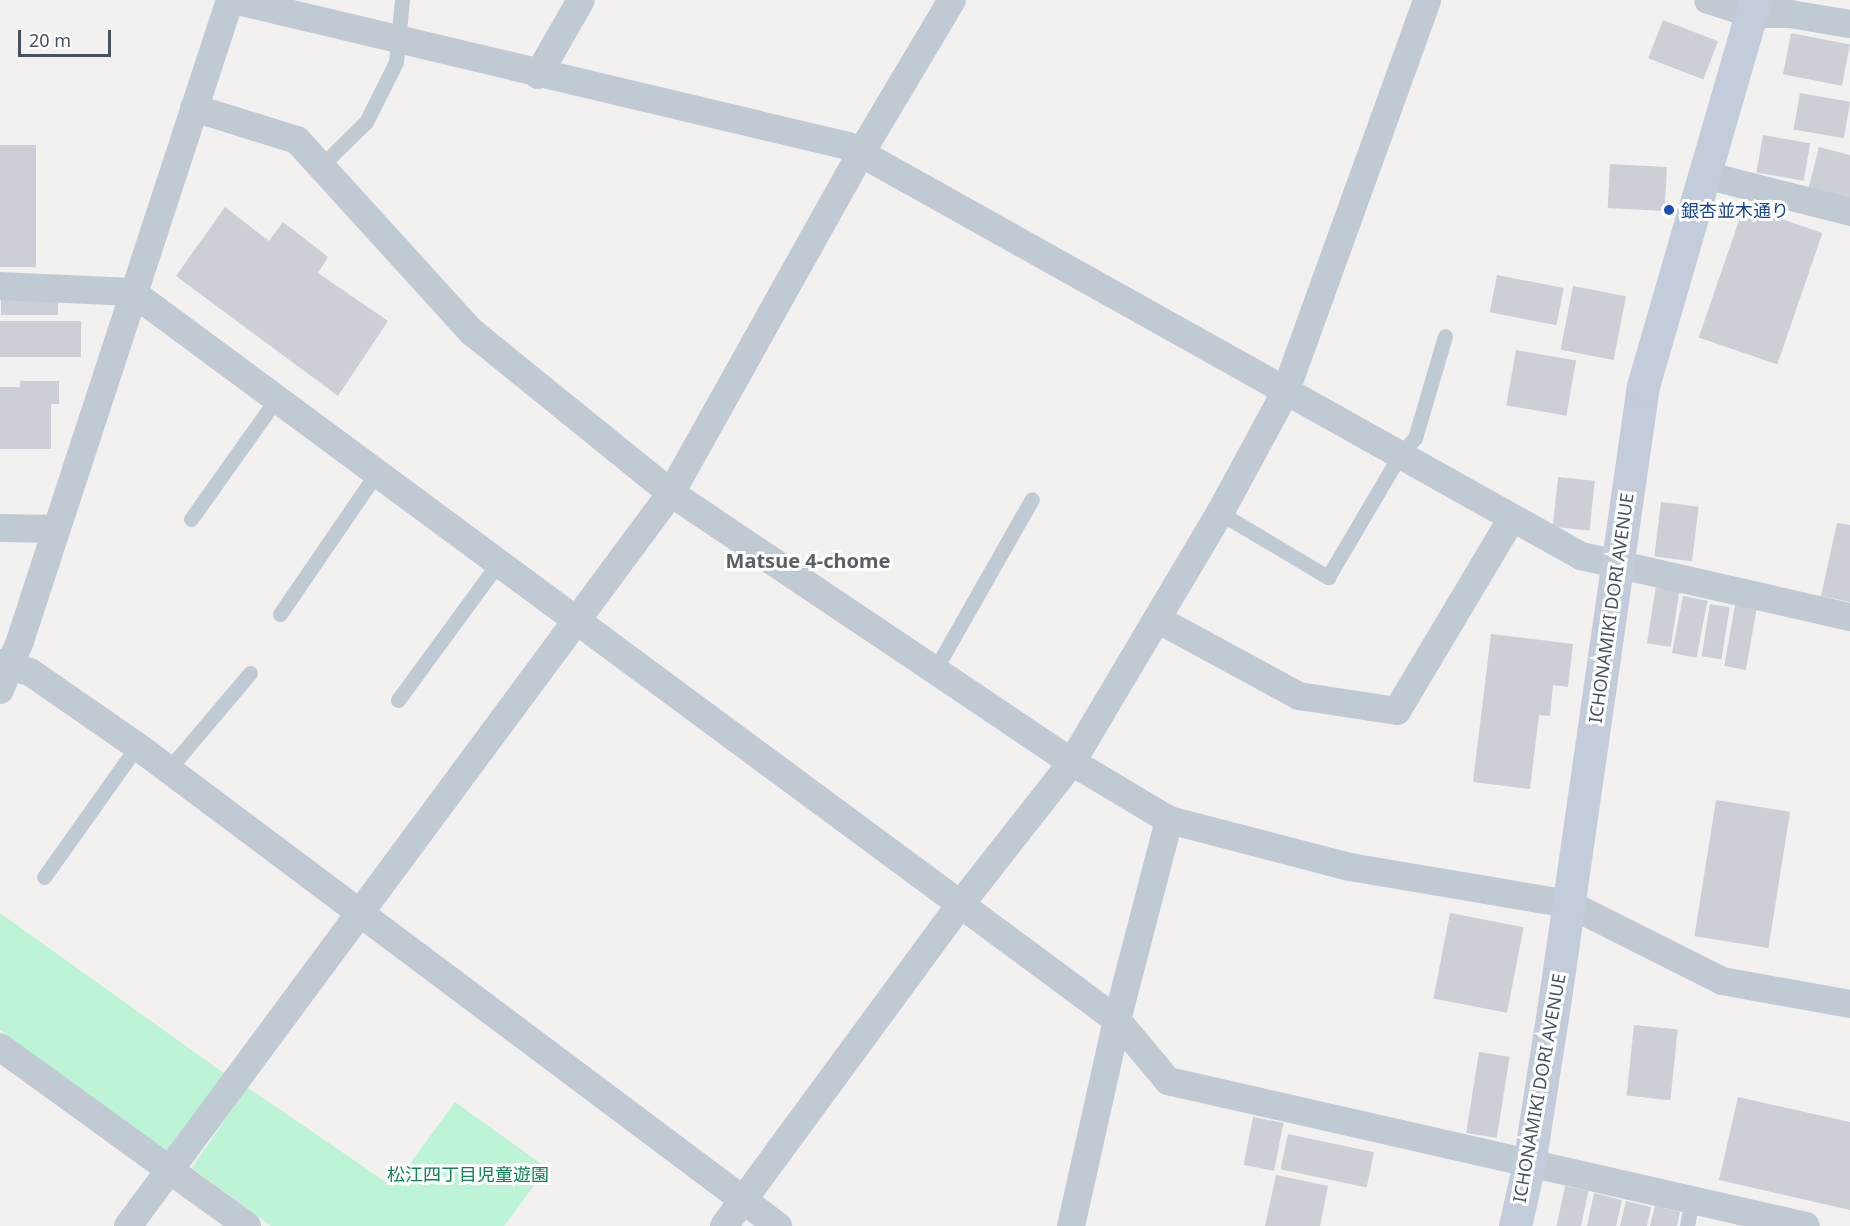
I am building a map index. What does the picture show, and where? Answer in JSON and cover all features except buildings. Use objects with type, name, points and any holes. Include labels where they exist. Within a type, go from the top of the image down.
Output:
[{"type":"street","points":[[0,690],[6,664],[56,529],[132,292],[231,0],[862,152],[1285,393],[1581,556],[1850,617]]},
{"type":"street","points":[[538,75],[581,0]]},
{"type":"street","points":[[128,1226],[671,493],[862,152],[952,0]]},
{"type":"street","points":[[724,1226],[960,905],[1072,762],[1220,513],[1285,393],[1427,0]]},
{"type":"street","points":[[1708,0],[1754,7],[1796,7],[1850,24]]},
{"type":"street","name":"ICHONAMIKI DORI AVENUE","points":[[1515,1226],[1529,1164],[1569,904],[1645,375],[1754,7]]},
{"type":"street","points":[[194,108],[297,140],[472,332],[671,493],[936,668],[1072,762],[1169,820],[1350,867],[1569,904],[1722,981],[1850,1004]]},
{"type":"street","points":[[1705,175],[1850,212]]},
{"type":"street","points":[[0,286],[132,292],[378,471],[1117,1020],[1168,1081],[1529,1164],[1689,1213],[1806,1226]]},
{"type":"street","points":[[1157,619],[1299,696],[1397,711],[1512,518]]},
{"type":"street","points":[[0,528],[56,529]]},
{"type":"street","points":[[6,664],[30,672],[137,747],[778,1226]]},
{"type":"street","points":[[1071,1226],[1117,1020],[1169,820]]},
{"type":"street","points":[[0,1047],[247,1226]]},
{"type":"lane","points":[[321,166],[366,122],[396,62],[402,0]]},
{"type":"lane","points":[[1220,513],[1328,577],[1400,455],[1415,438],[1445,336]]},
{"type":"lane","points":[[191,519],[277,398]]},
{"type":"lane","points":[[280,614],[378,471]]},
{"type":"lane","points":[[936,668],[1032,499]]},
{"type":"lane","points":[[398,700],[499,562]]},
{"type":"lane","points":[[168,770],[250,673]]},
{"type":"lane","points":[[44,877],[137,747]]},
{"type":"green space","points":[[0,913],[225,1074],[169,1154],[0,1030]]},
{"type":"green space","name":"松江四丁目児童遊園","points":[[247,1087],[393,1187],[455,1102],[547,1168],[504,1226],[271,1226],[192,1168]]},
{"type":"place","name":"銀杏並木通り","points":[[1669,210]]},
{"type":"district","name":"Matsue 4-chome","points":[[808,560]]}]
